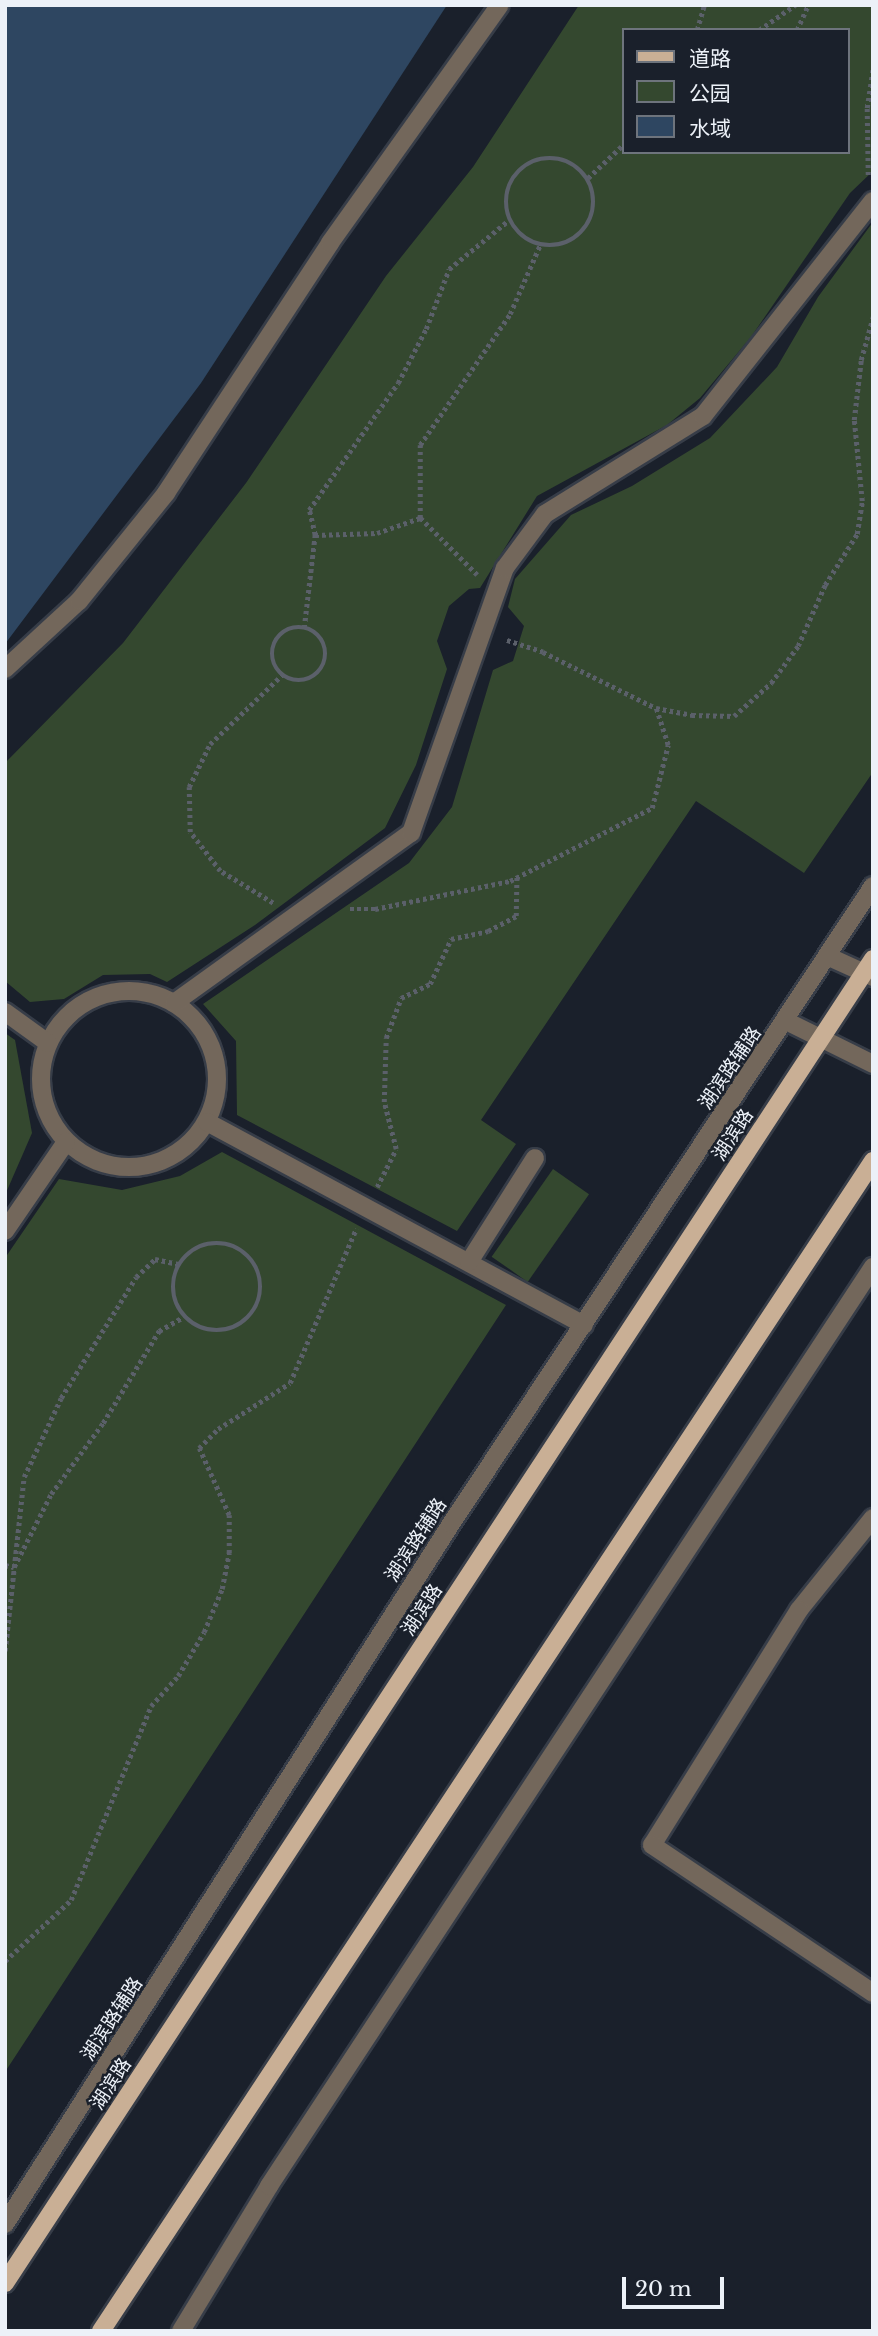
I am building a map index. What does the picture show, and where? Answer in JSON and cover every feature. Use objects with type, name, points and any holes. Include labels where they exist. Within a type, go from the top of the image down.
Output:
[{"type":"main road","name":"湖滨路","points":[[5,2283],[822,1037],[870,969]]},
{"type":"main road","points":[[101,2331],[873,1161]]},
{"type":"street","points":[[5,669],[79,601],[166,493],[330,243],[500,5]]},
{"type":"street","points":[[174,1003],[411,833],[505,568],[545,514],[703,416],[873,201]]},
{"type":"street","name":"湖滨路辅路","points":[[5,2224],[451,1524],[873,886]]},
{"type":"street","points":[[827,956],[870,969]]},
{"type":"street","points":[[134,991],[174,1003],[197,1024],[213,1052],[215,1095],[207,1122],[183,1148],[145,1166],[102,1163],[66,1142],[44,1106],[41,1063],[48,1043],[74,1009],[103,995],[134,991]]},
{"type":"street","points":[[5,1012],[48,1043]]},
{"type":"street","points":[[786,1021],[873,1064]]},
{"type":"street","points":[[207,1122],[584,1325]]},
{"type":"street","points":[[5,1231],[66,1142]]},
{"type":"street","points":[[469,1262],[535,1158]]},
{"type":"street","points":[[181,2331],[269,2186],[873,1267]]},
{"type":"street","points":[[873,1518],[799,1610],[652,1845],[873,1993]]},
{"type":"path","points":[[698,28],[704,5]]},
{"type":"path","points":[[762,28],[795,5]]},
{"type":"path","points":[[798,28],[808,5]]},
{"type":"path","points":[[873,68],[867,108],[867,173],[873,186]]},
{"type":"path","points":[[588,178],[622,146]]},
{"type":"path","points":[[564,160],[588,178],[594,200],[590,223],[567,243],[540,245],[527,240],[509,220],[506,206],[512,179],[534,161],[564,160]]},
{"type":"path","points":[[304,628],[315,535],[309,510],[398,383],[426,329],[450,269],[509,220]]},
{"type":"path","points":[[497,590],[467,568],[420,518],[420,444],[510,314],[540,245]]},
{"type":"path","points":[[484,629],[543,652],[656,708],[692,715],[734,716],[771,682],[797,646],[825,585],[857,534],[862,501],[853,420],[861,360],[873,317]]},
{"type":"path","points":[[315,535],[377,533],[420,518]]},
{"type":"path","points":[[304,628],[319,636],[325,660],[308,679],[282,675],[273,660],[275,642],[287,630],[304,628]]},
{"type":"path","points":[[282,675],[210,744],[189,788],[190,832],[220,871],[304,912],[375,909],[517,877],[652,808],[667,745],[656,708]]},
{"type":"path","points":[[5,1961],[71,1900],[151,1706],[178,1676],[204,1632],[222,1589],[229,1553],[229,1515],[199,1447],[218,1429],[290,1383],[340,1259],[396,1149],[384,1102],[386,1038],[401,998],[430,984],[451,939],[488,931],[516,916],[517,877]]},
{"type":"path","points":[[231,1245],[254,1263],[260,1278],[256,1307],[234,1328],[207,1331],[183,1317],[173,1292],[178,1264],[201,1246],[231,1245]]},
{"type":"path","points":[[5,1651],[24,1478],[61,1398],[136,1277],[155,1259],[178,1264]]},
{"type":"path","points":[[14,1567],[51,1494],[103,1423],[159,1331],[183,1317]]},
{"type":"path","points":[[5,1566],[14,1567]]},
{"type":"green space","points":[[579,5],[873,5],[873,171],[850,193],[751,337],[700,398],[667,425],[537,496],[480,588],[469,589],[449,606],[437,641],[447,669],[416,765],[385,828],[255,925],[167,982],[150,974],[103,975],[64,999],[30,1002],[5,981],[5,763],[123,643],[246,483],[386,276],[473,167]]},
{"type":"green space","points":[[873,222],[873,772],[804,873],[696,801],[481,1120],[516,1144],[457,1231],[237,1115],[236,1041],[203,1004],[409,863],[452,807],[493,670],[513,661],[524,626],[508,607],[515,579],[571,515],[632,486],[710,438],[777,367],[818,297]]},
{"type":"green space","points":[[5,1033],[15,1040],[32,1133],[5,1195]]},
{"type":"green space","points":[[222,1152],[506,1305],[5,2072],[5,1258],[59,1179],[122,1190],[180,1176]]},
{"type":"green space","points":[[553,1169],[589,1194],[528,1282],[492,1257]]},
{"type":"water","points":[[5,5],[447,5],[201,383],[5,644]]}]
